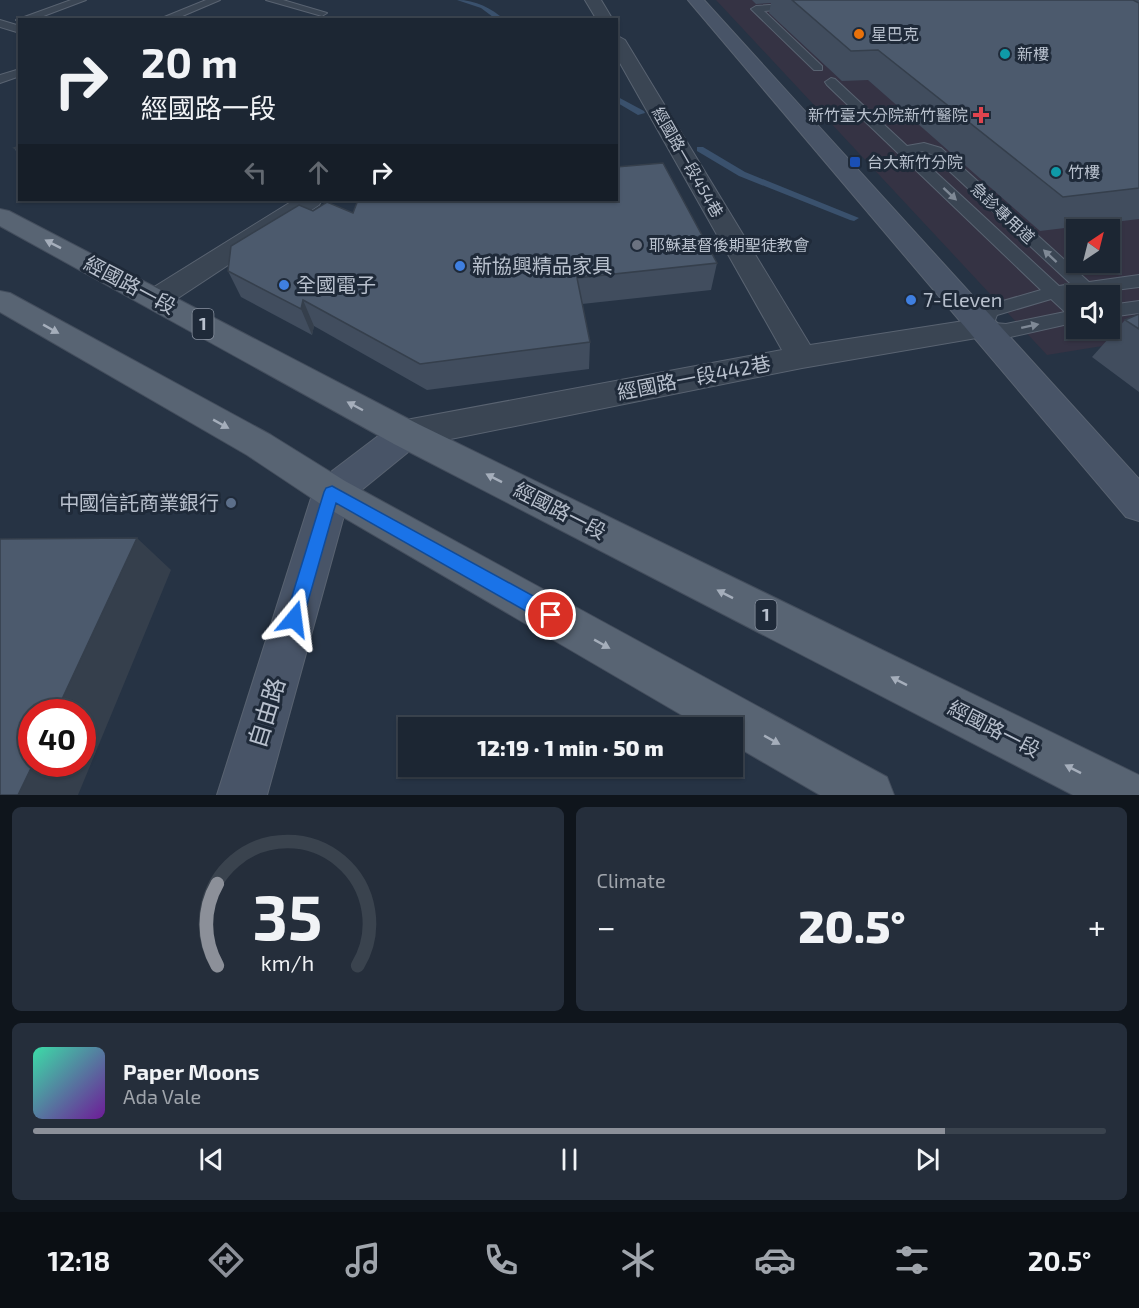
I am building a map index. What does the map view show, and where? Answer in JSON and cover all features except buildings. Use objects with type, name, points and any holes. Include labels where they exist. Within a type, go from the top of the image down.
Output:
[{"type":"main road","name":"經國路一段","points":[[0,216],[406,434],[1126,795]]},
{"type":"main road","points":[[0,300],[259,445],[332,492],[869,795]]},
{"type":"street","points":[[593,0],[603,18]]},
{"type":"street","points":[[696,0],[1139,505]]},
{"type":"street","name":"經國路一段454巷","points":[[618,46],[623,61],[802,357]]},
{"type":"street","points":[[156,299],[308,201]]},
{"type":"street","name":"經國路一段442巷","points":[[406,434],[802,357],[983,328]]},
{"type":"street","points":[[332,492],[406,434]]},
{"type":"street","name":"自由路","points":[[242,795],[332,492]]},
{"type":"lane","points":[[26,18],[81,0]]},
{"type":"lane","points":[[167,18],[215,0]]},
{"type":"lane","points":[[271,0],[322,13],[310,18]]},
{"type":"lane","points":[[808,5],[756,9],[818,68]]},
{"type":"lane","points":[[3,24],[18,20]]},
{"type":"lane","points":[[3,24],[18,29]]},
{"type":"lane","points":[[794,46],[799,69]]},
{"type":"lane","points":[[0,79],[18,73]]},
{"type":"lane","points":[[827,85],[857,106],[1066,303]]},
{"type":"lane","name":"急診專用道","points":[[908,154],[911,149],[924,147],[936,151],[1081,285]]},
{"type":"lane","points":[[1120,285],[1139,281]]},
{"type":"lane","points":[[983,328],[989,311],[1054,292],[1066,292]]},
{"type":"lane","points":[[1120,309],[1139,307]]},
{"type":"lane","name":"經國路一段442巷","points":[[983,328],[1006,331],[1066,317]]},
{"type":"shaded area","name":"新竹臺大分院新竹醫院","points":[[716,0],[1139,0],[1139,340],[1047,355]]},
{"type":"waterway","points":[[460,0],[483,7],[499,18]]},
{"type":"waterway","points":[[618,99],[641,113]]},
{"type":"waterway","points":[[700,149],[742,174],[854,218]]},
{"type":"place","name":"星巴克","points":[[859,34]]},
{"type":"place","name":"新樓","points":[[1005,54]]},
{"type":"place","name":"新竹臺大分院新竹醫院","points":[[981,115]]},
{"type":"place","name":"台大新竹分院","points":[[855,162]]},
{"type":"place","name":"竹樓","points":[[1056,172]]},
{"type":"place","name":"耶穌基督後期聖徒教會","points":[[637,245]]},
{"type":"place","name":"新協興精品家具","points":[[460,266]]},
{"type":"place","name":"全國電子","points":[[284,285]]},
{"type":"place","name":"7-Eleven","points":[[911,300]]},
{"type":"place","name":"中國信託商業銀行","points":[[231,503]]},
{"type":"route","points":[[294,619],[332,492],[551,615]]}]
